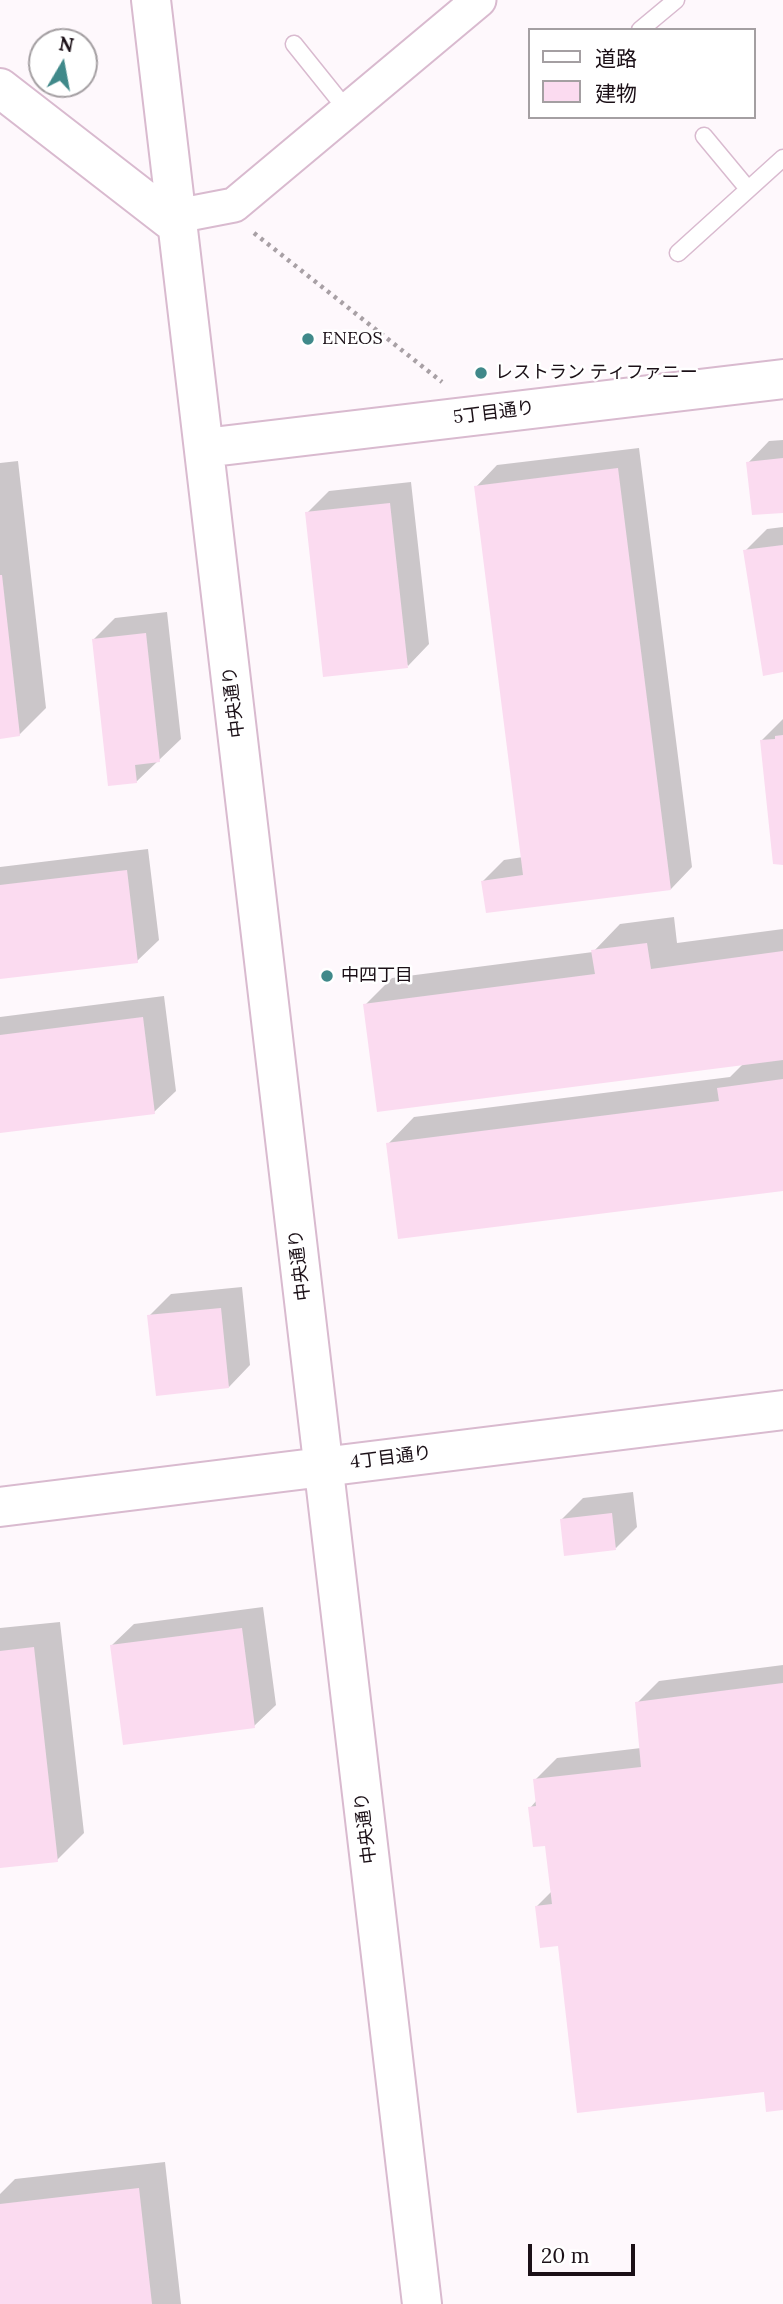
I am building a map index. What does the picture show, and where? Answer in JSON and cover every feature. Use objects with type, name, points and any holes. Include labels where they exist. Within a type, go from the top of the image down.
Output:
[{"type":"street","name":"中央通り","points":[[151,0],[422,2304]]},
{"type":"street","points":[[0,88],[177,221],[234,205],[347,110],[464,5]]},
{"type":"street","name":"5丁目通り","points":[[204,448],[783,379]]},
{"type":"street","name":"4丁目通り","points":[[0,1507],[783,1410]]},
{"type":"lane","points":[[642,28],[676,0]]},
{"type":"lane","points":[[294,44],[347,110]]},
{"type":"lane","points":[[704,136],[748,189]]},
{"type":"lane","points":[[677,253],[783,158]]},
{"type":"path","points":[[220,207],[456,393],[461,417]]},
{"type":"building","points":[[783,458],[783,513],[752,515],[746,462]]},
{"type":"building","points":[[618,468],[671,890],[486,913],[481,881],[523,875],[474,486]]},
{"type":"building","points":[[390,503],[408,668],[323,677],[305,512]]},
{"type":"building","points":[[783,545],[783,672],[763,676],[743,550]]},
{"type":"building","points":[[0,575],[20,736],[0,739]]},
{"type":"building","points":[[146,633],[160,762],[135,765],[137,783],[108,786],[92,639]]},
{"type":"building","points":[[783,735],[783,865],[773,864],[760,740],[775,739],[775,736]]},
{"type":"building","points":[[127,870],[138,963],[0,979],[0,885]]},
{"type":"building","points":[[647,943],[651,969],[783,951],[783,1060],[377,1112],[363,1004],[595,974],[591,950]]},
{"type":"building","points":[[143,1017],[155,1114],[0,1133],[0,1035]]},
{"type":"building","points":[[783,1079],[783,1191],[398,1239],[386,1143],[719,1101],[717,1088]]},
{"type":"building","points":[[221,1308],[229,1388],[156,1396],[147,1315]]},
{"type":"building","points":[[612,1513],[616,1550],[564,1556],[560,1519]]},
{"type":"building","points":[[242,1628],[255,1728],[123,1745],[110,1645]]},
{"type":"building","points":[[34,1647],[58,1862],[0,1868],[0,1651]]},
{"type":"building","points":[[783,1683],[783,2110],[766,2112],[764,2092],[577,2113],[558,1946],[540,1948],[535,1906],[552,1904],[545,1846],[533,1847],[528,1807],[536,1806],[533,1779],[641,1767],[635,1702]]},
{"type":"building","points":[[139,2188],[152,2304],[0,2304],[0,2204]]},
{"type":"place","name":"ENEOS","points":[[308,339]]},
{"type":"place","name":"レストラン ティファニー","points":[[481,373]]},
{"type":"place","name":"中四丁目","points":[[327,976]]}]
